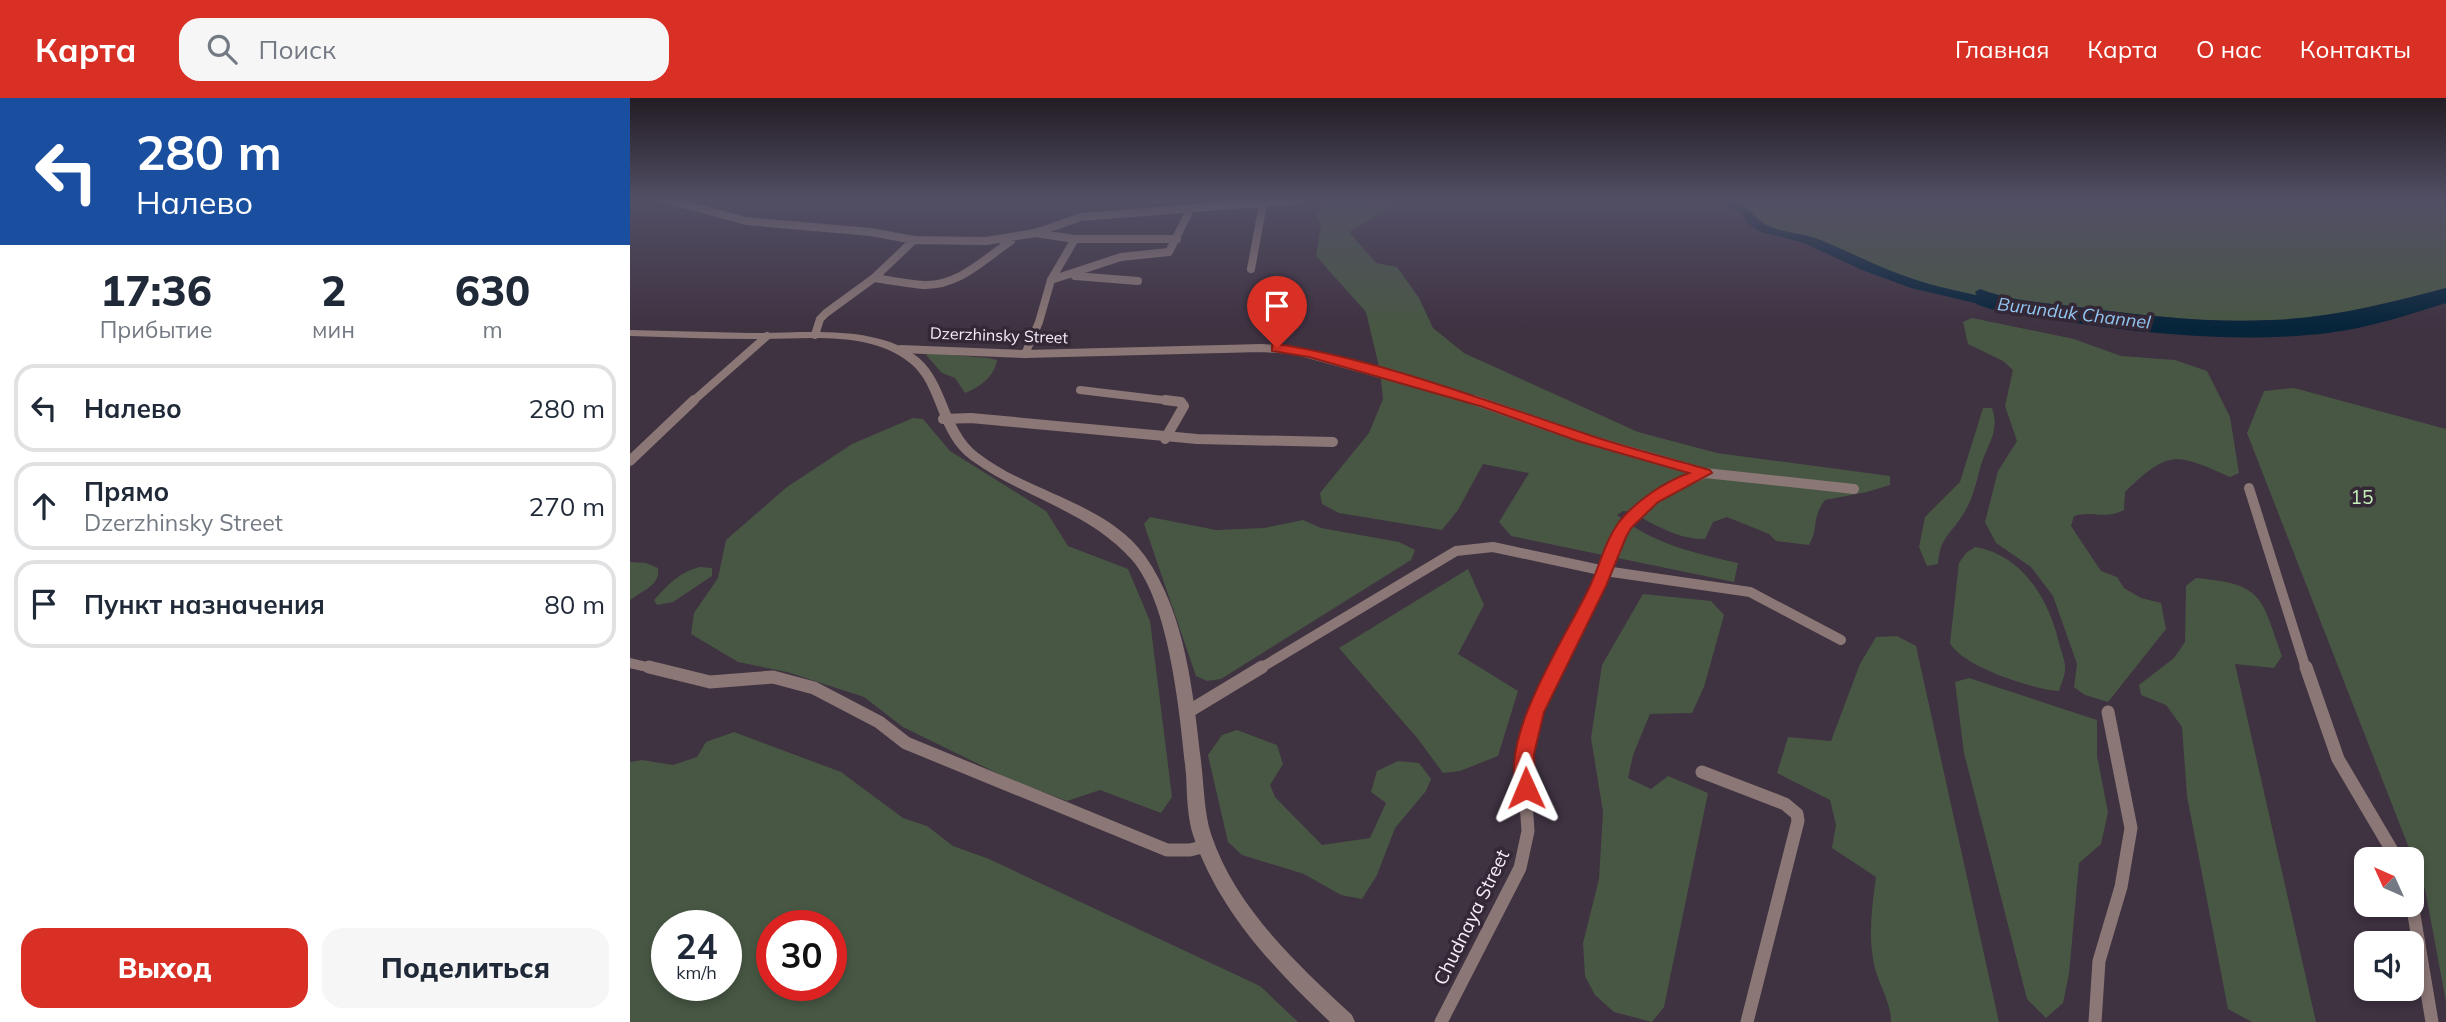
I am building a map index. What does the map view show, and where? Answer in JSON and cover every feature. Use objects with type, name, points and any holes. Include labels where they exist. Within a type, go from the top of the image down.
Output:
[{"type":"street","points":[[815,335],[820,319],[826,313],[874,278],[912,242]]},
{"type":"street","points":[[874,278],[931,285],[945,283],[1009,242]]},
{"type":"street","points":[[1026,354],[1051,280],[1073,242]]},
{"type":"street","points":[[1121,257],[1130,242]]},
{"type":"street","points":[[1051,280],[1121,257],[1169,252],[1175,242]]},
{"type":"street","points":[[1251,269],[1256,242]]},
{"type":"street","points":[[1069,275],[1138,281]]},
{"type":"street","name":"Dzerzhinsky Street","points":[[630,333],[815,335],[876,342],[901,349],[1026,354],[1277,348],[1310,353],[1485,403],[1583,438],[1705,473],[1854,489]]},
{"type":"street","points":[[630,461],[731,365],[767,336]]},
{"type":"street","points":[[901,349],[919,364],[930,381],[943,419],[971,454],[1098,523],[1135,551],[1163,604],[1174,646],[1186,713],[1195,796],[1206,846],[1223,881],[1264,940],[1284,963],[1346,1022]]},
{"type":"street","points":[[1080,390],[1181,402],[1184,406],[1165,439]]},
{"type":"street","points":[[943,419],[971,418],[1165,439],[1268,444],[1333,442]]},
{"type":"street","name":"Chudnaya Street","points":[[1441,1022],[1520,868],[1528,831],[1524,774],[1528,735],[1535,712],[1605,571],[1618,537],[1637,513],[1668,488],[1705,473]]},
{"type":"street","points":[[2249,488],[2316,700],[2338,760],[2390,847]]},
{"type":"street","points":[[1186,713],[1457,551],[1493,547],[1605,571],[1750,592],[1841,640]]},
{"type":"street","points":[[630,663],[710,682],[773,677],[814,688],[879,722],[906,743],[1167,850],[1190,850],[1206,846]]},
{"type":"street","points":[[2095,1022],[2095,982],[2099,961],[2121,887],[2132,828],[2108,712]]},
{"type":"street","points":[[1702,772],[1785,804],[1797,814],[1798,821],[1747,1022]]},
{"type":"street","points":[[2414,917],[2432,1022]]},
{"type":"green space","points":[[1318,242],[1358,242],[1376,263],[1397,267],[1419,298],[1433,328],[1464,353],[1638,432],[1717,453],[1890,476],[1890,485],[1825,500],[1818,513],[1809,545],[1776,541],[1769,534],[1727,517],[1713,522],[1705,539],[1698,539],[1670,532],[1630,512],[1623,511],[1617,515],[1660,540],[1738,563],[1734,582],[1511,536],[1499,522],[1529,473],[1483,464],[1458,510],[1442,530],[1339,513],[1322,504],[1320,493],[1369,433],[1383,399],[1380,371],[1366,312],[1316,256]]},
{"type":"green space","points":[[1813,242],[2446,242],[2446,288],[2338,313],[2294,319],[2225,321],[2178,318],[2018,299],[1980,289],[1975,300],[1896,277]]},
{"type":"green space","points":[[1972,318],[2074,339],[2121,356],[2175,360],[2207,371],[2230,417],[2239,473],[2230,477],[2197,463],[2174,459],[2152,468],[2125,492],[2124,510],[2111,514],[2074,516],[2071,526],[2101,571],[2117,577],[2124,588],[2141,598],[2161,603],[2166,629],[2108,702],[2085,695],[2074,687],[2077,664],[2053,596],[2031,567],[1996,543],[1985,522],[1998,471],[2017,441],[2005,406],[2013,370],[2003,361],[1968,344],[1963,322]]},
{"type":"green space","points":[[929,353],[997,360],[986,381],[965,393],[955,378],[942,373],[926,355]]},
{"type":"green space","name":"15","points":[[2294,388],[2446,429],[2446,1002],[2424,886],[2424,847],[2409,847],[2247,433],[2264,391]]},
{"type":"green space","points":[[1983,408],[1992,408],[1995,424],[1972,498],[1943,543],[1938,564],[1927,566],[1919,547],[1925,517],[1960,482]]},
{"type":"green space","points":[[913,418],[923,419],[950,451],[1046,511],[1068,546],[1128,569],[1150,621],[1172,797],[1161,813],[1100,790],[1067,801],[1011,780],[903,727],[864,697],[787,672],[738,662],[691,634],[694,613],[718,578],[726,540],[787,487],[852,444]]},
{"type":"green space","points":[[1150,517],[1216,530],[1264,528],[1303,520],[1321,528],[1399,542],[1415,550],[1411,560],[1221,679],[1207,681],[1196,676],[1144,524]]},
{"type":"green space","points":[[1975,547],[2007,559],[2020,570],[2041,596],[2065,664],[2059,691],[2032,686],[1983,668],[1957,652],[1950,643],[1959,563],[1966,553]]},
{"type":"green space","points":[[630,562],[646,563],[658,568],[658,574],[650,587],[630,600]]},
{"type":"green space","points":[[700,567],[712,568],[712,576],[673,602],[657,605],[654,600],[669,584],[686,572]]},
{"type":"green space","points":[[1468,569],[1484,605],[1458,654],[1518,691],[1498,756],[1460,771],[1443,773],[1418,739],[1339,648]]},
{"type":"green space","points":[[2196,578],[2235,584],[2257,597],[2282,656],[2274,668],[2235,664],[2316,1022],[2252,1022],[2228,1009],[2187,796],[2182,727],[2166,705],[2141,695],[2139,685],[2174,658],[2185,642],[2186,586]]},
{"type":"green space","points":[[1643,594],[1711,601],[1724,615],[1704,687],[1692,713],[1650,714],[1633,755],[1628,778],[1651,789],[1668,776],[1708,793],[1664,1007],[1652,1022],[1614,1012],[1595,995],[1585,976],[1583,943],[1599,879],[1603,812],[1591,738],[1602,665]]},
{"type":"green space","points":[[1897,636],[1916,646],[1999,1022],[1891,1022],[1872,953],[1871,921],[1876,877],[1832,848],[1836,825],[1830,800],[1777,773],[1788,737],[1831,741],[1860,664],[1876,637]]},
{"type":"green space","points":[[1969,678],[2097,720],[2097,756],[2108,812],[2101,844],[2079,863],[2069,974],[2063,1003],[2046,1018],[2027,999],[1964,753],[1955,682]]},
{"type":"green space","points":[[1237,730],[1277,745],[1283,764],[1270,785],[1275,797],[1322,845],[1370,838],[1386,803],[1371,792],[1377,771],[1398,761],[1419,763],[1431,779],[1426,791],[1395,828],[1377,875],[1362,899],[1341,895],[1304,874],[1242,855],[1228,842],[1208,755],[1222,735]]},
{"type":"green space","points":[[734,732],[841,772],[903,818],[927,826],[953,846],[989,859],[1260,986],[1298,1022],[630,1022],[630,762],[642,760],[673,765],[697,757],[706,742]]},
{"type":"water","points":[[2446,288],[2446,303],[2417,312],[2343,331],[2286,336],[2158,333],[2073,323],[1990,309],[1976,304],[1975,300],[1975,292],[1980,289],[2018,299],[2108,311],[2248,321],[2338,313]]},
{"type":"waterway","name":"Burunduk Channel","points":[[1814,242],[1867,267],[1916,285],[2001,305]]},
{"type":"route","points":[[1277,348],[1310,353],[1396,380],[1485,403],[1583,438],[1705,473],[1668,488],[1653,499],[1625,525],[1618,537],[1598,586],[1535,712],[1525,754],[1526,788]]}]
